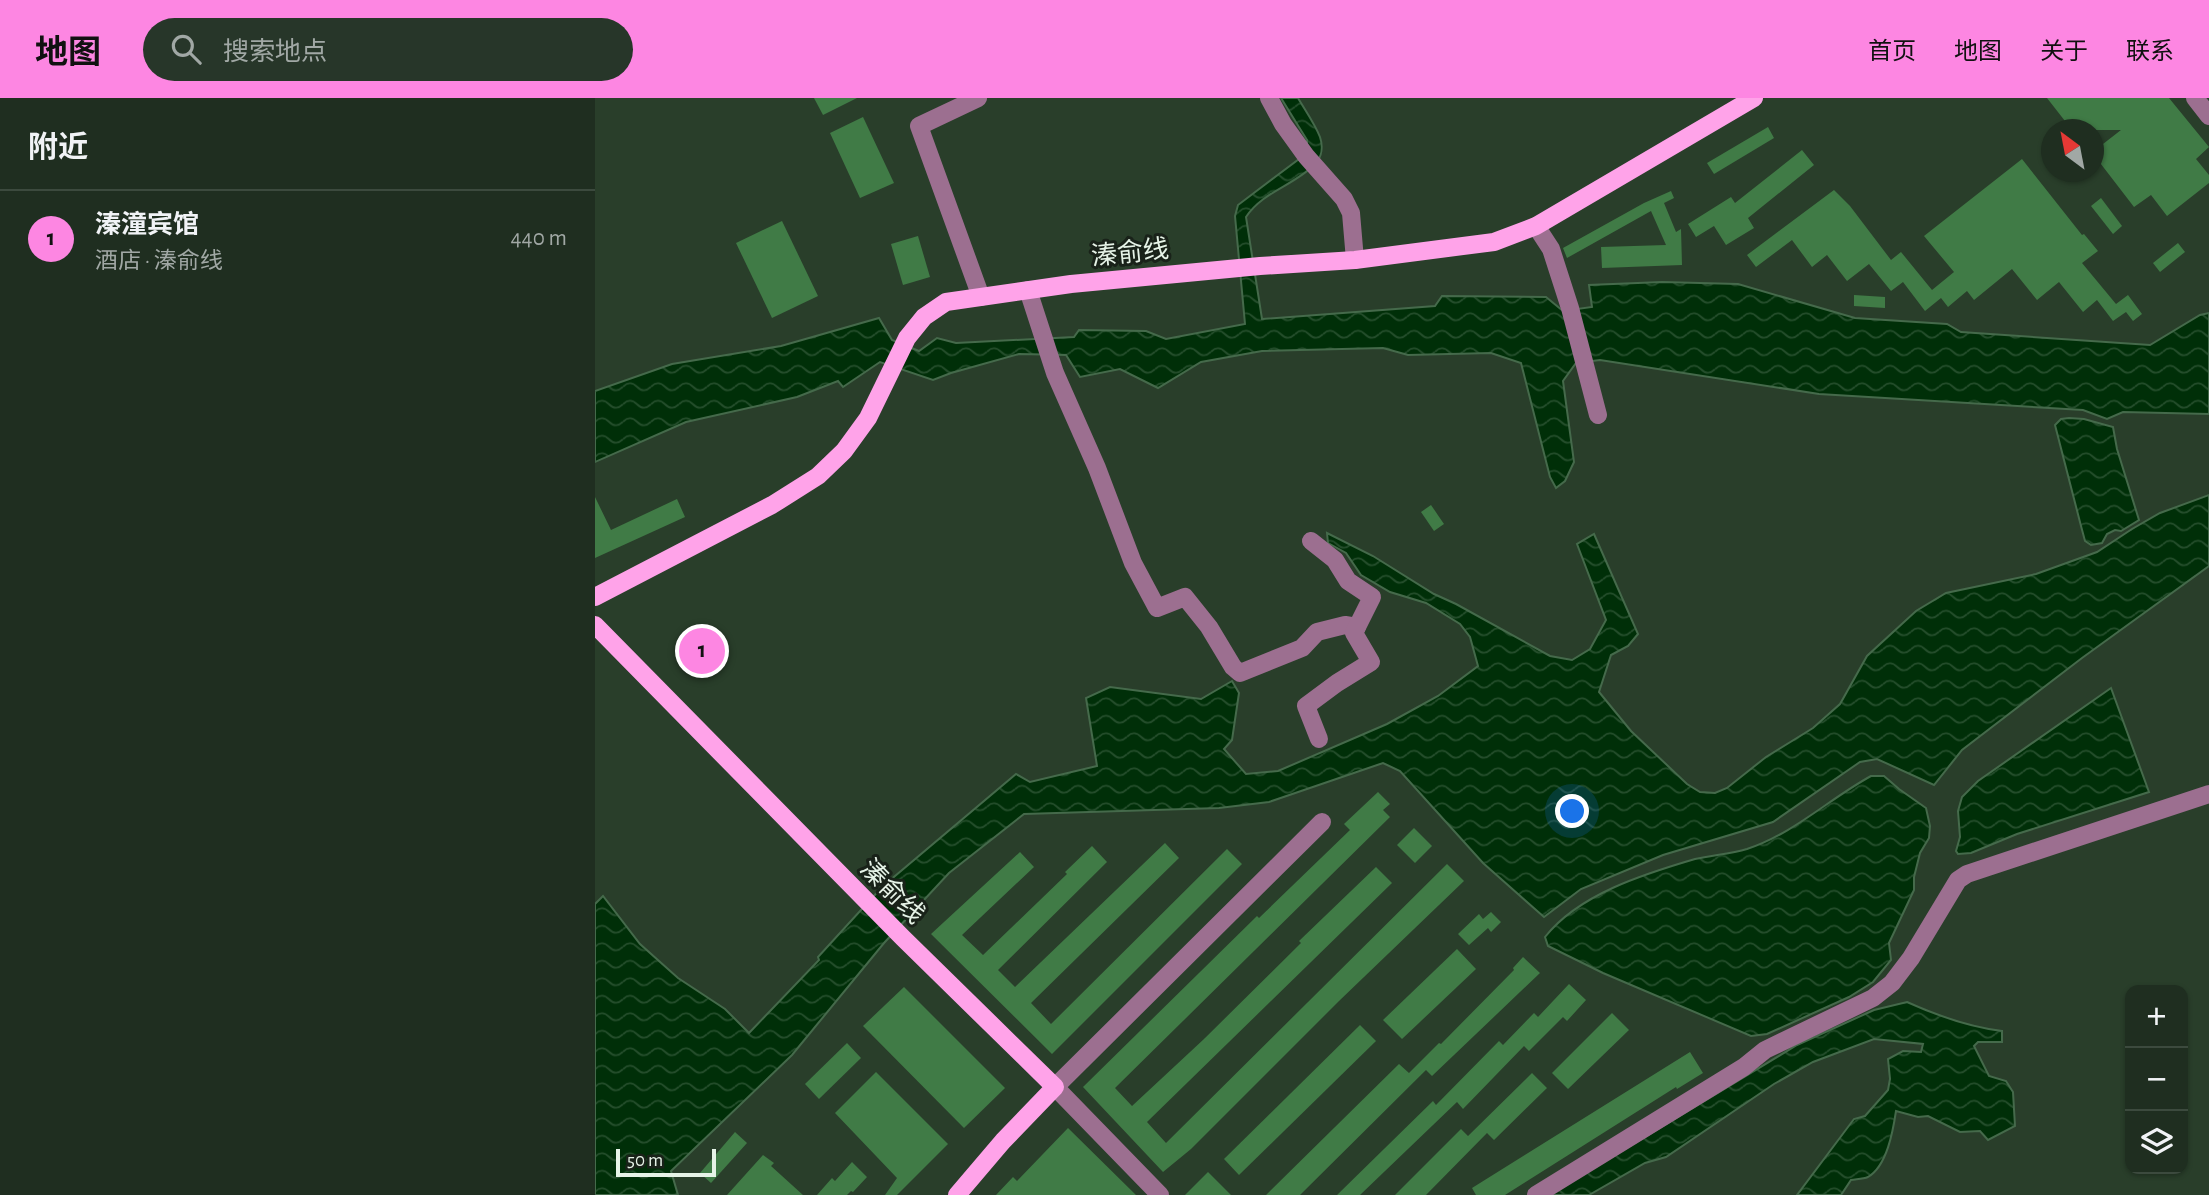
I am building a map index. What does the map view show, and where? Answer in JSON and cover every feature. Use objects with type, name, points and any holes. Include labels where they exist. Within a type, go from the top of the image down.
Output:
[{"type":"main road","name":"溱俞线","points":[[595,597],[772,505],[818,476],[844,451],[868,418],[907,338],[924,317],[946,302],[1028,290],[1227,269],[1355,260],[1494,242],[1537,226],[1754,98]]},
{"type":"main road","name":"溱俞线","points":[[595,625],[903,938],[1055,1087]]},
{"type":"main road","points":[[957,1195],[1003,1141],[1055,1087]]},
{"type":"street","points":[[978,98],[919,126],[981,297]]},
{"type":"street","points":[[1269,98],[1283,124],[1306,156],[1344,199],[1351,212],[1355,260]]},
{"type":"street","points":[[2195,98],[2209,116]]},
{"type":"street","points":[[1537,226],[1551,249],[1570,308],[1598,415]]},
{"type":"street","points":[[1028,290],[1055,373],[1097,468],[1133,563],[1157,608],[1185,597],[1209,627],[1233,667],[1240,673],[1302,648],[1317,632],[1345,625],[1357,627]]},
{"type":"street","points":[[1311,541],[1335,560],[1348,581],[1372,597],[1354,633],[1371,662],[1305,706],[1319,739]]},
{"type":"street","points":[[1536,1195],[1744,1067],[1765,1050],[1874,998],[1892,983],[1911,958],[1958,880],[1967,874],[2209,794]]},
{"type":"street","points":[[1160,1195],[1055,1087],[1322,822]]},
{"type":"water","points":[[1281,98],[1298,98],[1318,132],[1321,151],[1318,160],[1308,171],[1270,194],[1246,217],[1262,319],[1435,306],[1442,296],[1546,297],[1563,311],[1592,307],[1589,285],[1662,282],[1738,284],[1855,318],[1947,324],[1961,332],[2150,345],[2200,315],[2209,313],[2209,414],[2123,412],[2107,419],[2083,410],[1819,394],[1600,360],[1576,363],[1563,381],[1574,462],[1565,481],[1556,488],[1550,477],[1521,363],[1491,353],[1408,355],[1383,348],[1262,351],[1201,362],[1158,388],[1120,369],[1080,377],[1066,355],[1019,354],[933,380],[880,362],[843,387],[838,381],[797,397],[686,422],[595,462],[595,391],[672,364],[781,346],[879,318],[892,340],[919,351],[937,338],[956,343],[1074,337],[1079,330],[1146,331],[1166,339],[1245,324],[1235,216],[1238,205],[1299,159],[1307,149],[1307,140]]},
{"type":"water","points":[[2069,418],[2113,427],[2139,520],[2121,531],[2115,530],[2107,534],[2102,543],[2091,545],[2085,541],[2081,526],[2055,425],[2061,419]]},
{"type":"water","points":[[2209,495],[2209,566],[1962,750],[1934,785],[1877,759],[1860,762],[1773,822],[1663,855],[1581,889],[1544,917],[1483,863],[1400,771],[1383,763],[1269,802],[1219,808],[1024,814],[949,873],[884,943],[792,1055],[671,1171],[678,1195],[595,1195],[595,904],[603,896],[640,944],[678,978],[725,1009],[749,1033],[819,960],[818,957],[882,887],[1016,774],[1030,782],[1097,766],[1086,698],[1110,687],[1201,699],[1232,681],[1239,693],[1232,740],[1224,749],[1246,774],[1278,771],[1387,724],[1438,696],[1478,666],[1470,637],[1460,624],[1426,603],[1390,592],[1361,575],[1346,553],[1328,543],[1327,533],[1550,656],[1572,660],[1590,649],[1606,620],[1577,544],[1594,534],[1638,634],[1628,646],[1611,655],[1599,692],[1631,731],[1687,784],[1700,792],[1715,793],[1727,788],[1766,757],[1813,728],[1840,704],[1867,656],[1916,611],[1946,593],[2036,574],[2097,552],[2160,513]]},
{"type":"water","points":[[2111,688],[2149,792],[2017,834],[1971,853],[1958,854],[1958,811],[1962,797],[1978,781]]},
{"type":"water","points":[[1871,776],[1884,776],[1926,808],[1930,826],[1929,838],[1920,853],[1914,890],[1889,943],[1891,960],[1873,982],[1849,997],[1767,1034],[1751,1036],[1603,973],[1548,946],[1545,937],[1559,922],[1594,897],[1655,871],[1695,859],[1747,849],[1764,842]]},
{"type":"water","points":[[1907,1002],[1954,1020],[2002,1031],[2002,1042],[1978,1042],[1974,1046],[1989,1076],[2006,1081],[2013,1092],[2015,1126],[1988,1140],[1980,1131],[1960,1132],[1928,1116],[1918,1117],[1896,1111],[1888,1147],[1875,1172],[1868,1177],[1851,1180],[1841,1195],[1797,1195],[1854,1119],[1865,1116],[1888,1090],[1888,1059],[1903,1051],[1921,1052],[1923,1044],[1874,1039],[1813,1062],[1774,1084],[1666,1157],[1645,1163],[1589,1195],[1549,1195],[1797,1045],[1874,1010]]},
{"type":"building","points":[[814,98],[857,98],[823,115]]},
{"type":"building","points":[[2047,98],[2169,98],[2209,147],[2196,159],[2209,175],[2209,183],[2167,216],[2151,195],[2134,207],[2104,168],[2104,143],[2121,130],[2104,130],[2104,119],[2063,119]]},
{"type":"building","points":[[863,117],[894,183],[860,198],[830,133]]},
{"type":"building","points":[[1768,127],[1774,138],[1714,174],[1707,163]]},
{"type":"building","points":[[1802,150],[1814,165],[1748,218],[1754,228],[1726,245],[1714,226],[1696,237],[1688,224],[1731,197],[1735,203]]},
{"type":"building","points":[[2022,159],[2082,235],[2084,234],[2098,251],[2082,263],[2116,304],[2128,295],[2142,314],[2133,321],[2126,312],[2113,321],[2097,300],[2083,312],[2059,282],[2037,300],[2012,269],[1974,300],[1967,291],[1948,307],[1941,298],[1925,311],[1903,282],[1891,291],[1869,264],[1847,281],[1827,255],[1812,267],[1792,240],[1756,267],[1747,255],[1834,190],[1850,206],[1891,260],[1901,252],[1932,290],[1954,272],[1924,236]]},
{"type":"building","points":[[1671,191],[1674,198],[1664,203],[1676,232],[1681,229],[1682,265],[1602,268],[1601,247],[1666,245],[1651,211],[1567,258],[1563,248]]},
{"type":"building","points":[[2101,198],[2122,226],[2113,234],[2091,206]]},
{"type":"building","points":[[782,221],[818,296],[772,318],[736,243]]},
{"type":"building","points":[[918,236],[930,277],[903,285],[891,244]]},
{"type":"building","points":[[2178,243],[2185,252],[2160,272],[2153,263]]},
{"type":"building","points":[[1854,295],[1885,297],[1885,308],[1854,306]]},
{"type":"building","points":[[595,497],[611,530],[677,499],[685,517],[595,558]]},
{"type":"building","points":[[1431,505],[1444,524],[1434,531],[1421,512]]},
{"type":"building","points":[[1378,792],[1390,804],[1383,810],[1390,817],[1115,1088],[1132,1106],[1204,1039],[1301,943],[1299,941],[1376,867],[1392,883],[1147,1122],[1166,1143],[1447,864],[1464,881],[1191,1149],[1163,1172],[1083,1087],[1257,916],[1259,918],[1350,830],[1344,824]]},
{"type":"building","points":[[1414,828],[1432,846],[1415,863],[1397,845]]},
{"type":"building","points":[[1165,843],[1179,858],[1031,1003],[1051,1024],[1227,849],[1242,864],[1052,1054],[931,934],[1020,852],[1034,867],[962,935],[983,955],[1067,874],[1065,872],[1092,846],[1107,862],[998,970],[1015,987]]},
{"type":"building","points":[[1491,912],[1501,922],[1491,932],[1488,928],[1469,945],[1458,934],[1479,914],[1483,919]]},
{"type":"building","points":[[1457,949],[1476,969],[1402,1039],[1383,1020]]},
{"type":"building","points":[[1523,957],[1540,973],[1432,1076],[1426,1070],[1300,1195],[1266,1195],[1399,1064],[1409,1073],[1441,1044],[1514,970]]},
{"type":"building","points":[[1569,984],[1586,1000],[1567,1021],[1563,1017],[1529,1051],[1524,1046],[1463,1109],[1457,1102],[1360,1195],[1337,1195],[1433,1101],[1436,1105],[1499,1041],[1503,1045],[1534,1013],[1538,1017]]},
{"type":"building","points":[[904,987],[1005,1088],[964,1128],[863,1026]]},
{"type":"building","points":[[1612,1013],[1629,1030],[1568,1089],[1552,1073]]},
{"type":"building","points":[[1360,1025],[1376,1041],[1239,1175],[1224,1159]]},
{"type":"building","points":[[847,1043],[861,1058],[819,1099],[805,1084]]},
{"type":"building","points":[[1690,1052],[1703,1073],[1677,1089],[1676,1087],[1505,1195],[1476,1195],[1472,1188]]},
{"type":"building","points":[[876,1072],[948,1144],[897,1195],[885,1195],[897,1178],[835,1113]]},
{"type":"building","points":[[1532,1073],[1547,1088],[1494,1140],[1487,1133],[1426,1195],[1395,1195],[1461,1129],[1468,1136]]},
{"type":"building","points":[[1068,1128],[1136,1195],[996,1195],[1013,1177],[1017,1181]]},
{"type":"building","points":[[735,1132],[747,1143],[711,1183],[700,1173]]},
{"type":"building","points":[[763,1155],[774,1163],[771,1166],[803,1195],[727,1195]]},
{"type":"building","points":[[852,1162],[867,1177],[853,1192],[847,1195],[817,1195],[832,1178],[835,1181]]},
{"type":"building","points":[[1208,1172],[1231,1195],[1185,1195]]},
{"type":"place","name":"溱潼宾馆","points":[[702,651]]}]
